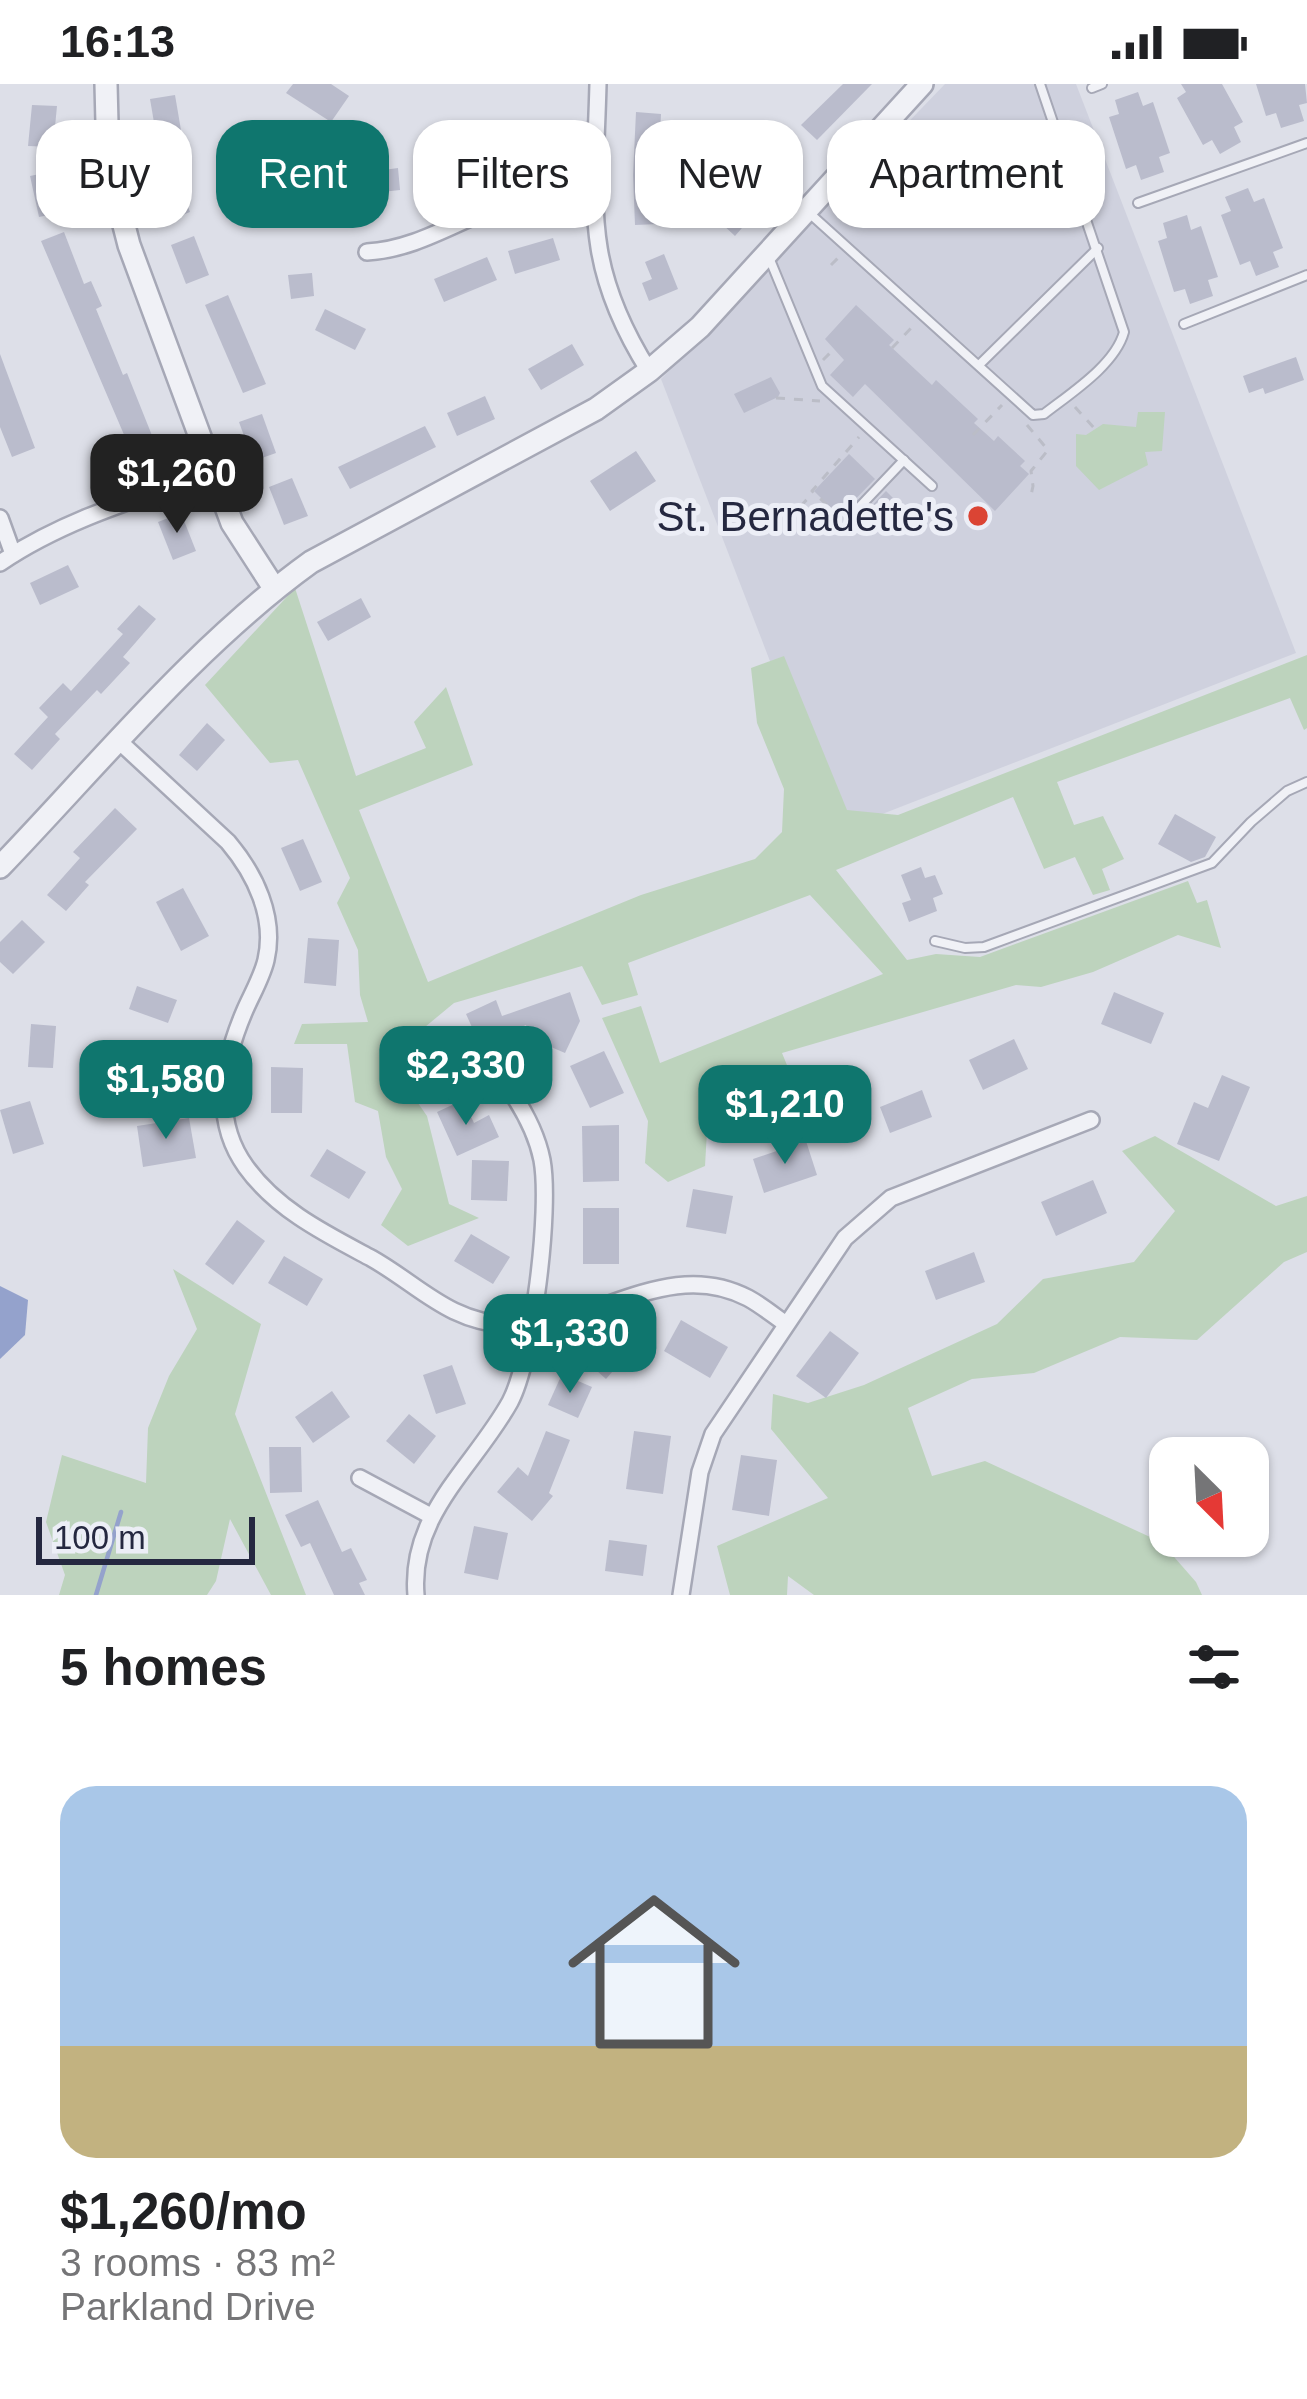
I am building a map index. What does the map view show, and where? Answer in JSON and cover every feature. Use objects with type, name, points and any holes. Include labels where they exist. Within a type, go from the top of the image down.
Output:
[{"type":"street","points":[[106,84],[106,147],[117,204],[211,472],[232,523],[274,588]]},
{"type":"street","points":[[596,120],[598,84]]},
{"type":"street","points":[[0,867],[274,588],[311,562],[596,409],[700,327],[922,84]]},
{"type":"street","points":[[367,252],[416,243],[448,228]]},
{"type":"street","points":[[596,228],[611,298],[649,370]]},
{"type":"street","points":[[0,518],[7,559],[92,515],[211,472]]},
{"type":"street","points":[[120,742],[228,842],[261,897],[268,939],[266,961],[232,1040],[224,1104],[244,1165],[273,1197],[434,1303],[492,1323],[531,1325],[579,1317],[657,1288],[692,1284],[748,1298],[786,1324]]},
{"type":"street","points":[[130,1056],[225,1079]]},
{"type":"street","points":[[416,1595],[418,1552],[431,1516],[516,1390],[530,1350],[544,1173],[534,1131],[512,1093]]},
{"type":"street","points":[[680,1595],[706,1450],[721,1418],[845,1238],[891,1198],[1090,1120]]},
{"type":"street","points":[[360,1478],[431,1516]]},
{"type":"lane","points":[[806,210],[1036,417],[1104,363],[1124,332],[1040,84]]},
{"type":"lane","points":[[1138,203],[1307,142]]},
{"type":"lane","points":[[979,364],[1098,248]]},
{"type":"lane","points":[[767,253],[814,370],[832,397],[932,486]]},
{"type":"lane","points":[[1184,324],[1307,275]]},
{"type":"lane","points":[[848,518],[904,460]]},
{"type":"lane","points":[[934,941],[984,947],[1212,863],[1287,791],[1307,782]]},
{"type":"path","points":[[892,348],[925,314]]},
{"type":"path","points":[[973,434],[1011,395]]},
{"type":"path","points":[[776,398],[825,402],[832,397]]},
{"type":"path","points":[[1065,397],[1095,429]]},
{"type":"path","points":[[1004,404],[1048,447],[1031,471]]},
{"type":"path","points":[[754,532],[782,513],[796,510],[854,445],[865,424]]},
{"type":"path","points":[[1022,464],[1031,471],[1030,500]]},
{"type":"path","points":[[813,493],[839,518],[848,518]]},
{"type":"shaded area","name":"St. Bernadette's","points":[[945,84],[1076,84],[1090,120],[910,120]]},
{"type":"shaded area","name":"St. Bernadette's","points":[[1105,159],[1296,653],[836,832],[661,379],[827,207],[827,228],[1105,228]]},
{"type":"green space","points":[[1138,412],[1165,412],[1162,451],[1145,452],[1148,465],[1099,490],[1076,466],[1076,434],[1086,435],[1103,424],[1136,427]]},
{"type":"green space","points":[[295,588],[356,776],[426,748],[414,722],[446,687],[473,765],[359,810],[428,982],[641,895],[755,859],[782,832],[784,789],[757,723],[751,668],[784,656],[847,810],[898,815],[1307,655],[1307,728],[1304,730],[1290,698],[1057,782],[1074,825],[1103,816],[1124,859],[1102,869],[1110,890],[1093,895],[1075,857],[1044,869],[1013,797],[836,870],[907,960],[936,954],[980,957],[1188,881],[1197,903],[1207,900],[1221,948],[1178,935],[1093,972],[1041,987],[1016,985],[782,1053],[789,1070],[811,1078],[818,1102],[812,1123],[792,1128],[767,1090],[742,1102],[707,1131],[705,1166],[668,1182],[645,1163],[648,1121],[602,1018],[641,1006],[660,1063],[883,974],[810,895],[628,963],[638,995],[602,1005],[582,966],[454,1003],[402,1046],[404,1083],[427,1116],[449,1204],[479,1218],[408,1246],[381,1225],[402,1189],[386,1157],[378,1111],[355,1102],[347,1044],[294,1044],[302,1024],[368,1022],[360,995],[358,950],[337,903],[350,878],[298,760],[270,763],[205,685]]},
{"type":"green space","points":[[1155,1136],[1276,1206],[1307,1196],[1307,1252],[1284,1262],[1197,1340],[1120,1337],[1034,1373],[972,1379],[908,1408],[932,1476],[985,1461],[1149,1536],[1149,1557],[1174,1557],[1202,1595],[814,1595],[788,1576],[787,1595],[730,1595],[717,1546],[828,1498],[771,1429],[773,1394],[808,1403],[864,1385],[997,1324],[1043,1279],[1134,1262],[1175,1211],[1122,1151]]},
{"type":"green space","points":[[173,1269],[261,1324],[235,1414],[306,1595],[271,1595],[230,1519],[216,1581],[207,1595],[59,1595],[65,1575],[46,1522],[62,1455],[146,1483],[148,1428],[169,1376],[197,1329]]},
{"type":"water","points":[[0,1286],[28,1300],[25,1335],[0,1359]]},
{"type":"building","points":[[293,84],[331,84],[349,96],[328,120],[286,93]]},
{"type":"building","points":[[843,84],[872,84],[837,120],[827,120],[827,130],[817,140],[803,123]]},
{"type":"building","points":[[1181,84],[1222,84],[1243,122],[1234,127],[1241,142],[1220,154],[1212,140],[1203,145],[1177,98],[1186,92]]},
{"type":"building","points":[[1256,84],[1305,84],[1307,103],[1299,105],[1304,121],[1281,128],[1276,113],[1266,116]]},
{"type":"building","points":[[1138,92],[1143,106],[1153,102],[1170,153],[1159,157],[1164,172],[1141,180],[1136,165],[1126,169],[1109,117],[1119,114],[1115,100]]},
{"type":"building","points":[[175,95],[179,120],[154,120],[150,99]]},
{"type":"building","points":[[32,105],[57,106],[56,120],[36,120],[36,146],[28,146]]},
{"type":"building","points":[[636,112],[661,114],[661,120],[636,120]]},
{"type":"building","points":[[635,133],[635,225],[633,175]]},
{"type":"building","points":[[398,168],[400,190],[389,191],[389,169]]},
{"type":"building","points":[[1248,188],[1254,202],[1264,198],[1283,248],[1273,252],[1279,267],[1256,276],[1250,261],[1240,265],[1221,215],[1231,211],[1225,197]]},
{"type":"building","points":[[1187,215],[1191,230],[1201,226],[1218,277],[1208,280],[1213,296],[1190,304],[1185,289],[1174,292],[1158,241],[1167,238],[1163,223]]},
{"type":"building","points":[[64,232],[84,284],[91,281],[102,306],[96,309],[163,463],[140,472],[41,241]]},
{"type":"building","points":[[194,236],[209,275],[186,284],[171,245]]},
{"type":"building","points":[[553,238],[560,260],[515,274],[508,251]]},
{"type":"building","points":[[664,254],[678,289],[649,301],[642,283],[652,279],[645,262]]},
{"type":"building","points":[[487,257],[497,280],[444,302],[434,279]]},
{"type":"building","points":[[312,273],[314,296],[291,299],[288,275]]},
{"type":"building","points":[[228,295],[266,384],[243,393],[205,305]]},
{"type":"building","points":[[856,305],[894,340],[889,345],[932,385],[936,380],[978,419],[974,423],[994,441],[998,436],[1025,461],[1020,466],[1029,474],[995,511],[865,384],[853,397],[830,375],[844,360],[825,339]]},
{"type":"building","points":[[325,309],[366,329],[355,350],[315,330]]},
{"type":"building","points":[[572,344],[584,365],[541,390],[528,369]]},
{"type":"building","points":[[0,354],[35,448],[12,457],[0,427]]},
{"type":"building","points":[[1296,357],[1304,380],[1265,394],[1263,388],[1249,393],[1243,376]]},
{"type":"building","points":[[771,377],[778,397],[744,413],[734,394]]},
{"type":"building","points":[[485,396],[495,419],[457,436],[447,413]]},
{"type":"building","points":[[262,414],[276,453],[253,461],[239,422]]},
{"type":"building","points":[[425,426],[436,447],[350,489],[338,467]]},
{"type":"building","points":[[636,451],[656,481],[610,511],[590,481]]},
{"type":"building","points":[[849,454],[875,479],[839,516],[814,491]]},
{"type":"building","points":[[292,478],[308,516],[284,525],[269,487]]},
{"type":"building","points":[[886,491],[901,506],[880,529],[864,514]]},
{"type":"building","points":[[181,513],[196,551],[173,560],[158,522]]},
{"type":"building","points":[[68,565],[79,587],[40,605],[30,583]]},
{"type":"building","points":[[361,598],[371,617],[328,641],[317,622]]},
{"type":"building","points":[[139,605],[156,619],[123,657],[130,663],[55,734],[60,739],[32,770],[14,754],[48,717],[39,708],[63,683],[71,691],[123,634],[117,629]]},
{"type":"building","points":[[207,723],[225,740],[197,771],[179,755]]},
{"type":"building","points":[[115,808],[137,829],[85,882],[89,885],[66,911],[47,895],[80,858],[73,852]]},
{"type":"building","points":[[1175,814],[1216,837],[1205,857],[1191,862],[1158,844]]},
{"type":"building","points":[[303,839],[322,882],[300,891],[281,848]]},
{"type":"building","points":[[921,867],[925,878],[935,875],[943,894],[933,898],[937,911],[909,922],[902,903],[911,900],[901,875]]},
{"type":"building","points":[[183,888],[209,936],[181,951],[156,902]]},
{"type":"building","points":[[22,920],[45,942],[13,974],[0,962],[0,942]]},
{"type":"building","points":[[308,938],[339,940],[336,986],[304,983]]},
{"type":"building","points":[[137,986],[177,1000],[168,1023],[129,1009]]},
{"type":"building","points":[[570,992],[580,1021],[565,1053],[530,1038],[526,1025],[480,1045],[466,1014],[496,1000],[502,1016]]},
{"type":"building","points":[[1114,992],[1164,1013],[1151,1044],[1101,1024]]},
{"type":"building","points":[[31,1024],[56,1026],[53,1068],[28,1067]]},
{"type":"building","points":[[1014,1039],[1028,1069],[983,1090],[969,1060]]},
{"type":"building","points":[[425,1047],[462,1048],[460,1088],[423,1086]]},
{"type":"building","points":[[604,1051],[624,1093],[590,1108],[570,1066]]},
{"type":"building","points":[[271,1067],[303,1068],[302,1113],[271,1113]]},
{"type":"building","points":[[1222,1075],[1250,1087],[1219,1161],[1177,1144],[1194,1102],[1208,1108]]},
{"type":"building","points":[[922,1090],[932,1117],[890,1133],[880,1107]]},
{"type":"building","points":[[463,1100],[474,1123],[489,1115],[499,1137],[457,1156],[437,1112]]},
{"type":"building","points":[[30,1101],[44,1144],[13,1154],[0,1110]]},
{"type":"building","points":[[189,1118],[196,1158],[143,1167],[137,1126]]},
{"type":"building","points":[[619,1125],[619,1181],[583,1182],[582,1126]]},
{"type":"building","points":[[806,1141],[817,1175],[764,1193],[753,1159]]},
{"type":"building","points":[[327,1149],[366,1172],[349,1199],[310,1176]]},
{"type":"building","points":[[472,1160],[509,1161],[507,1201],[471,1200]]},
{"type":"building","points":[[1093,1180],[1107,1213],[1056,1236],[1041,1202]]},
{"type":"building","points":[[693,1189],[733,1196],[726,1234],[686,1227]]},
{"type":"building","points":[[583,1208],[619,1208],[619,1264],[583,1264]]},
{"type":"building","points":[[237,1220],[265,1241],[233,1285],[205,1264]]},
{"type":"building","points":[[471,1234],[510,1257],[493,1284],[454,1261]]},
{"type":"building","points":[[974,1252],[985,1282],[936,1300],[925,1271]]},
{"type":"building","points":[[284,1256],[323,1279],[307,1306],[268,1283]]},
{"type":"building","points":[[681,1320],[728,1347],[710,1378],[664,1351]]},
{"type":"building","points":[[830,1331],[859,1353],[826,1398],[796,1376]]},
{"type":"building","points":[[605,1340],[625,1357],[606,1379],[587,1362]]},
{"type":"building","points":[[452,1365],[466,1404],[436,1414],[423,1375]]},
{"type":"building","points":[[562,1374],[592,1387],[578,1418],[548,1405]]},
{"type":"building","points":[[332,1391],[350,1417],[313,1443],[295,1417]]},
{"type":"building","points":[[409,1414],[436,1436],[414,1464],[386,1441]]},
{"type":"building","points":[[546,1431],[570,1440],[549,1493],[553,1496],[532,1521],[497,1492],[518,1467],[528,1476]]},
{"type":"building","points":[[634,1431],[671,1436],[663,1494],[626,1489]]},
{"type":"building","points":[[269,1447],[301,1447],[302,1492],[270,1493]]},
{"type":"building","points":[[741,1455],[777,1460],[769,1516],[732,1510]]},
{"type":"building","points":[[318,1500],[342,1552],[351,1548],[367,1580],[359,1583],[365,1595],[334,1595],[310,1543],[301,1547],[285,1515]]},
{"type":"building","points":[[474,1526],[508,1533],[498,1580],[464,1573]]},
{"type":"building","points":[[609,1540],[647,1545],[643,1576],[605,1571]]},
{"type":"waterway","points":[[96,1595],[121,1512]]},
{"type":"place","name":"St. Bernadette's","points":[[978,516]]}]
